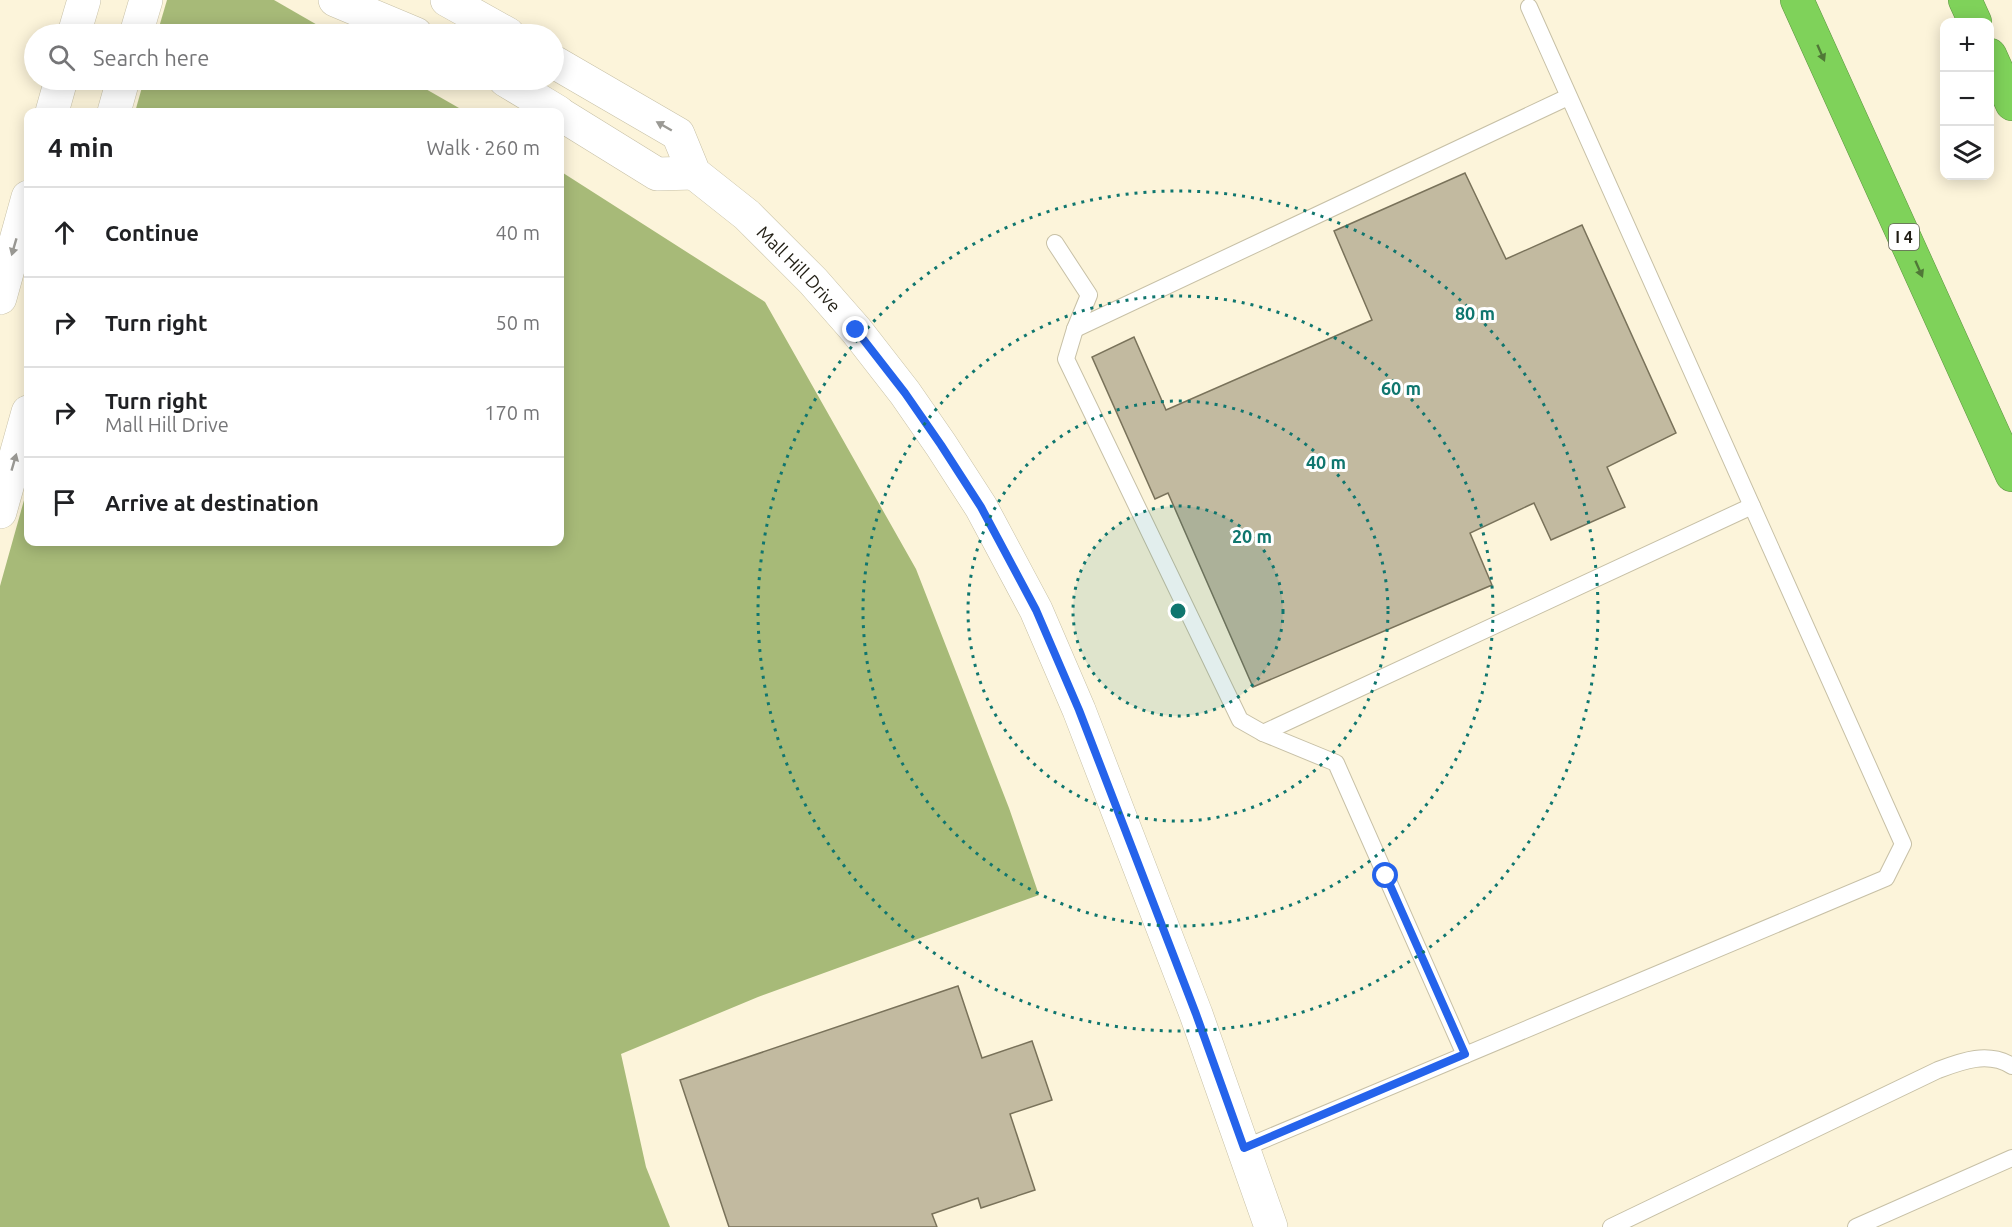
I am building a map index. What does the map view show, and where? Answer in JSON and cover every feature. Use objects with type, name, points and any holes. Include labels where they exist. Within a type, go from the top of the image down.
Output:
[{"type":"highway","name":"I 4","points":[[1797,0],[2012,475]]},
{"type":"highway","points":[[1965,0],[1973,18]]},
{"type":"highway","points":[[1994,66],[2012,104]]},
{"type":"street","points":[[77,24],[84,0]]},
{"type":"street","points":[[139,24],[146,0]]},
{"type":"street","points":[[335,0],[392,24]]},
{"type":"street","points":[[447,0],[490,24]]},
{"type":"street","name":"Mall Hill Drive","points":[[564,69],[678,134],[694,173],[747,215],[813,281],[856,330],[905,393],[981,507],[1036,610],[1079,710],[1192,1003],[1271,1227]]},
{"type":"street","points":[[53,108],[58,90]]},
{"type":"street","points":[[115,108],[120,90]]},
{"type":"street","points":[[521,90],[551,108]]},
{"type":"street","points":[[564,116],[657,174],[694,173]]},
{"type":"street","points":[[0,298],[24,211]]},
{"type":"street","points":[[0,512],[24,426]]},
{"type":"lane","points":[[1244,1148],[1886,878],[1903,844],[1528,8]]},
{"type":"lane","points":[[1075,329],[1568,97]]},
{"type":"lane","points":[[1054,243],[1089,295],[1066,359],[1240,720],[1336,763],[1465,1054]]},
{"type":"lane","points":[[1263,732],[1752,506]]},
{"type":"lane","points":[[1611,1227],[1938,1070],[1966,1060],[1988,1058],[2012,1066]]},
{"type":"lane","points":[[1856,1227],[2012,1158]]},
{"type":"green space","points":[[167,0],[274,0],[316,24],[160,24]]},
{"type":"green space","points":[[141,90],[428,90],[459,108],[136,108]]},
{"type":"green space","points":[[564,174],[765,302],[916,569],[1009,808],[1039,895],[758,997],[621,1054],[646,1167],[670,1227],[0,1227],[0,586],[24,500],[24,546],[564,546]]},
{"type":"building","points":[[1465,173],[1506,259],[1582,225],[1676,433],[1607,467],[1625,507],[1551,540],[1534,503],[1470,533],[1492,585],[1253,687],[1168,493],[1155,499],[1092,357],[1134,337],[1166,410],[1372,320],[1334,231]]},
{"type":"building","points":[[958,986],[982,1058],[1032,1041],[1052,1100],[1010,1114],[1035,1190],[981,1208],[978,1198],[932,1214],[937,1227],[729,1227],[680,1080]]},
{"type":"route","points":[[856,330],[905,393],[981,507],[1036,610],[1079,710],[1196,1014],[1244,1148],[1465,1054],[1386,876]]}]
